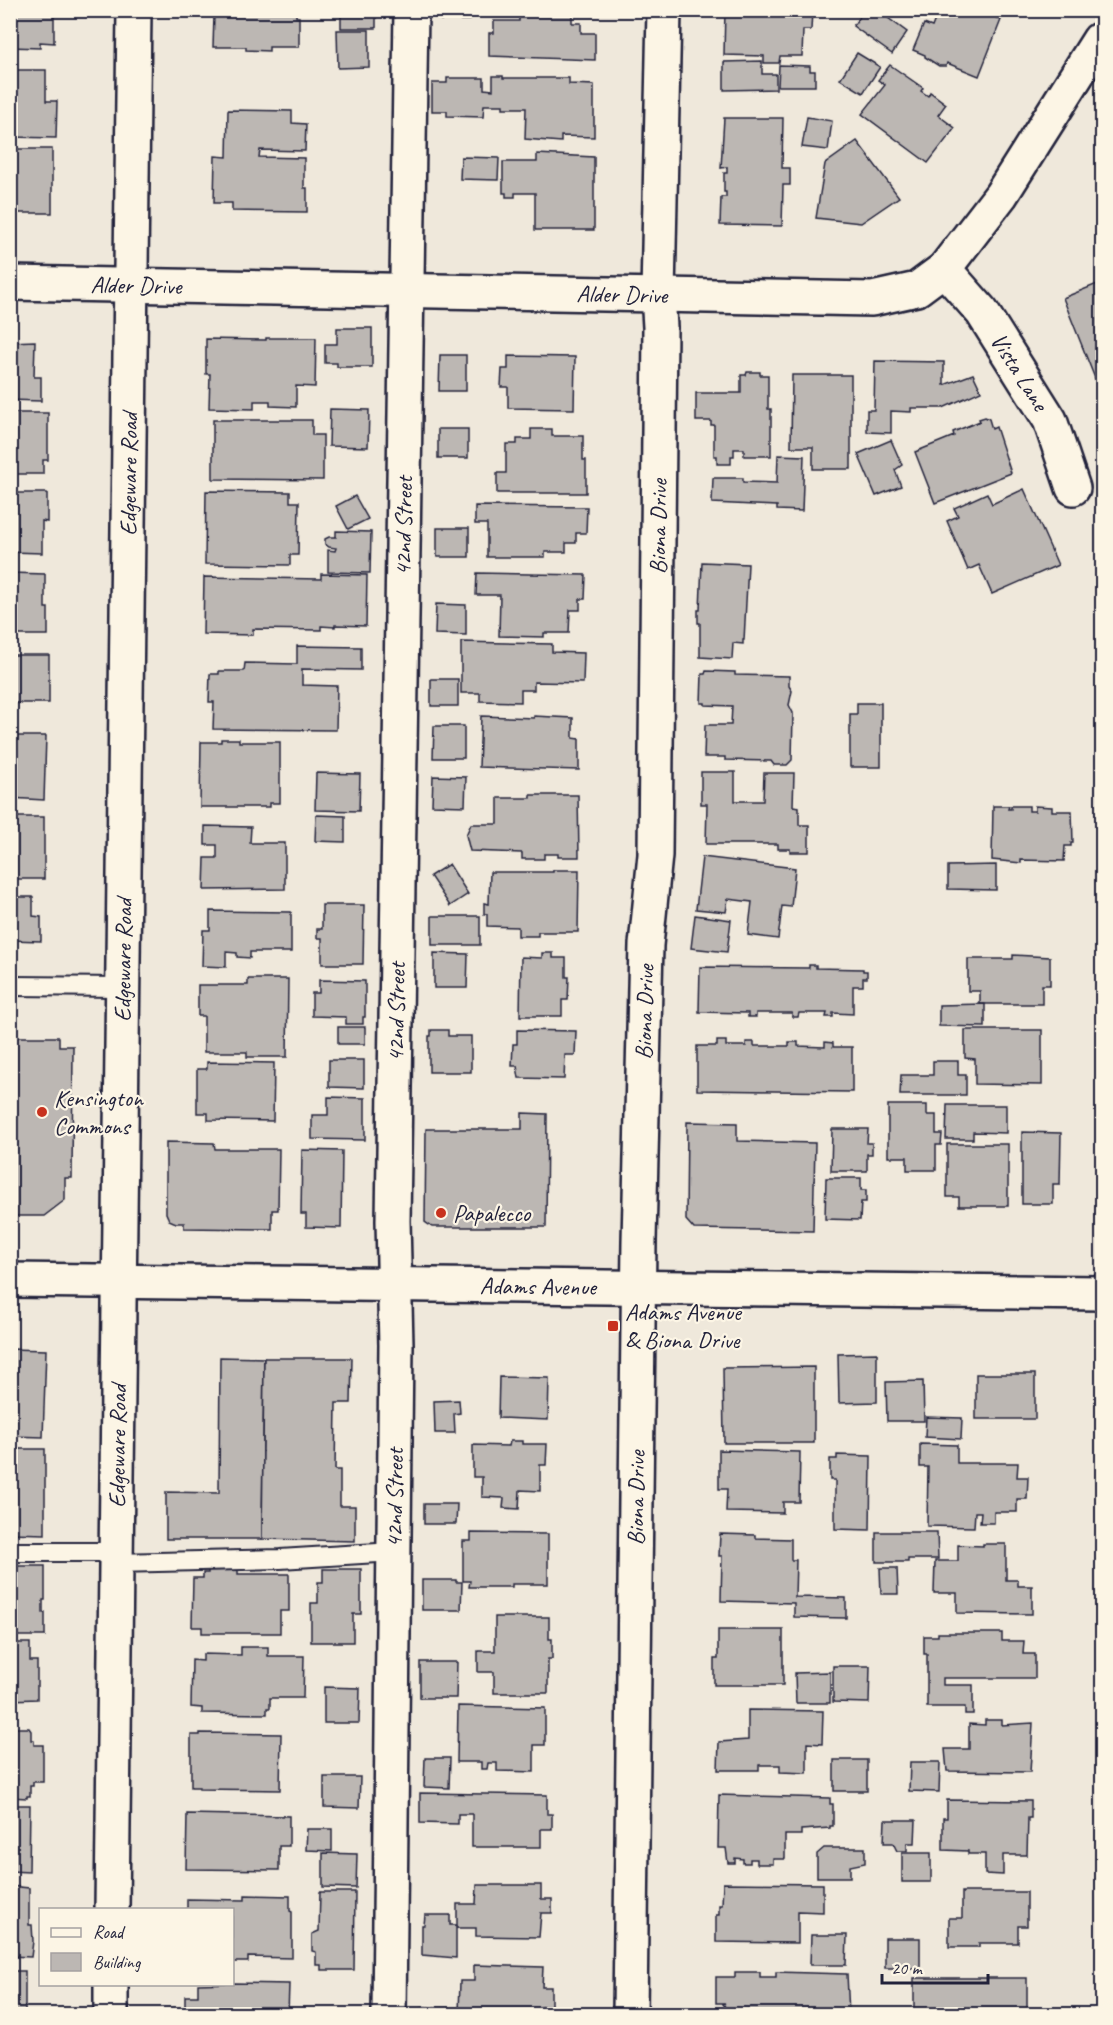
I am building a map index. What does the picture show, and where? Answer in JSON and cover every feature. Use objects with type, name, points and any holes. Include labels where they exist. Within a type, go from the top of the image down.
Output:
[{"type":"street","name":"Edgeware Road","points":[[112,1908],[134,10]]},
{"type":"street","name":"42nd Street","points":[[389,2014],[394,1552],[393,1210],[411,10]]},
{"type":"street","name":"Biona Drive","points":[[630,2014],[639,1287],[646,945],[655,855],[660,327],[658,295],[664,10]]},
{"type":"street","name":"Alder Drive","points":[[10,283],[872,299],[917,289],[944,269],[1002,195],[1101,35]]},
{"type":"street","name":"Vista Lane","points":[[944,269],[982,312],[1050,420],[1073,488]]},
{"type":"street","name":"Adams Avenue","points":[[10,1280],[1102,1293]]},
{"type":"street","points":[[111,1986],[111,2014]]},
{"type":"lane","points":[[10,986],[123,987]]},
{"type":"lane","points":[[10,1552],[116,1558],[280,1560],[394,1552]]},
{"type":"building","points":[[10,10],[54,11],[54,43],[40,42],[40,48],[10,47]]},
{"type":"building","points":[[217,10],[296,10],[296,17],[299,17],[299,47],[269,47],[269,51],[246,50],[246,47],[213,47],[214,16],[220,16]]},
{"type":"building","points":[[341,10],[376,10],[376,28],[341,28]]},
{"type":"building","points":[[441,10],[470,10],[470,20],[441,20]]},
{"type":"building","points":[[519,10],[572,12],[572,23],[581,23],[581,33],[595,33],[595,60],[489,56],[489,33],[494,33],[494,21],[519,21]]},
{"type":"building","points":[[725,10],[812,10],[811,30],[803,30],[802,56],[780,56],[779,63],[764,63],[764,56],[724,55]]},
{"type":"building","points":[[864,10],[877,10],[907,32],[892,54],[853,26]]},
{"type":"building","points":[[919,10],[979,10],[1001,20],[979,76],[947,63],[946,66],[939,66],[925,55],[913,50],[924,24],[932,27],[936,17]]},
{"type":"building","points":[[337,30],[369,30],[369,67],[338,68]]},
{"type":"building","points":[[857,53],[880,67],[863,93],[840,79]]},
{"type":"building","points":[[762,61],[762,74],[776,74],[776,89],[724,90],[724,62]]},
{"type":"building","points":[[779,65],[810,66],[810,71],[815,71],[815,86],[778,86]]},
{"type":"building","points":[[890,65],[923,88],[921,91],[928,96],[930,92],[946,104],[938,115],[955,128],[928,163],[862,114],[885,85],[878,80]]},
{"type":"building","points":[[10,70],[46,70],[46,101],[57,101],[56,138],[10,137]]},
{"type":"building","points":[[493,76],[569,78],[569,84],[594,85],[594,137],[561,136],[561,142],[525,139],[526,108],[484,105],[483,117],[447,116],[447,111],[432,111],[432,83],[447,83],[447,78],[484,78],[484,89],[493,90]]},
{"type":"building","points":[[228,110],[292,111],[292,123],[306,124],[305,151],[260,150],[259,157],[304,158],[307,212],[232,211],[232,203],[214,203],[215,156],[227,157]]},
{"type":"building","points":[[807,117],[832,121],[828,150],[802,147]]},
{"type":"building","points":[[724,118],[783,118],[782,168],[790,168],[790,185],[783,185],[782,226],[720,225],[721,197],[726,197],[724,173],[727,173],[727,167],[721,168]]},
{"type":"building","points":[[857,141],[899,197],[861,223],[816,218],[825,164]]},
{"type":"building","points":[[10,149],[52,149],[52,213],[10,213]]},
{"type":"building","points":[[537,154],[594,157],[594,230],[535,230],[535,193],[515,193],[515,197],[506,197],[506,193],[503,193],[503,162],[537,162]]},
{"type":"building","points":[[461,157],[499,158],[498,180],[460,179]]},
{"type":"building","points":[[1102,282],[1102,396],[1063,298]]},
{"type":"building","points":[[337,328],[372,328],[372,367],[337,367],[337,363],[325,363],[325,344],[337,344]]},
{"type":"building","points":[[266,338],[316,338],[315,387],[296,386],[296,407],[270,406],[270,401],[254,401],[254,409],[209,408],[210,374],[206,374],[206,339],[266,340]]},
{"type":"building","points":[[35,341],[34,377],[41,377],[41,401],[10,400],[10,342]]},
{"type":"building","points":[[440,355],[466,355],[466,391],[439,391]]},
{"type":"building","points":[[508,356],[575,357],[574,409],[508,408],[508,387],[501,387],[502,369],[508,369]]},
{"type":"building","points":[[875,361],[944,362],[944,385],[973,374],[981,391],[943,408],[911,408],[911,412],[891,411],[891,433],[867,432],[867,410],[874,410]]},
{"type":"building","points":[[747,372],[760,372],[760,375],[768,375],[771,456],[744,456],[744,449],[734,449],[731,464],[717,464],[717,456],[714,456],[714,425],[711,425],[711,421],[696,421],[696,393],[741,393],[741,375],[746,375]]},
{"type":"building","points":[[792,375],[851,375],[851,469],[813,469],[813,447],[791,447]]},
{"type":"building","points":[[330,409],[369,410],[368,447],[329,446]]},
{"type":"building","points":[[10,413],[48,413],[48,460],[43,460],[43,474],[10,474]]},
{"type":"building","points":[[985,417],[989,419],[992,429],[996,427],[1011,473],[935,503],[915,452],[954,436],[953,432]]},
{"type":"building","points":[[213,420],[312,420],[312,435],[323,435],[323,480],[213,479]]},
{"type":"building","points":[[438,429],[468,429],[468,458],[438,458]]},
{"type":"building","points":[[531,429],[552,429],[552,436],[583,436],[586,493],[497,493],[497,473],[506,473],[506,444],[517,444],[517,439],[531,439]]},
{"type":"building","points":[[891,440],[902,465],[895,470],[901,486],[876,496],[858,454]]},
{"type":"building","points":[[778,455],[804,456],[802,511],[777,510],[777,506],[712,503],[713,478],[743,478],[743,482],[777,483]]},
{"type":"building","points":[[1024,489],[1058,565],[992,594],[979,565],[968,570],[947,521],[958,516],[954,508],[987,493],[992,504]]},
{"type":"building","points":[[206,491],[290,492],[290,502],[299,502],[298,555],[290,555],[290,565],[205,564]]},
{"type":"building","points":[[10,493],[47,493],[47,522],[42,521],[42,553],[10,552]]},
{"type":"building","points":[[355,496],[368,519],[348,529],[336,506]]},
{"type":"building","points":[[475,506],[587,507],[586,533],[576,533],[576,543],[566,543],[566,552],[545,552],[545,557],[487,557],[487,524],[475,524]]},
{"type":"building","points":[[437,528],[469,528],[469,557],[437,557]]},
{"type":"building","points":[[336,531],[371,532],[370,573],[328,572],[328,550],[335,551],[336,548],[325,544],[325,539],[336,537]]},
{"type":"building","points":[[702,562],[748,564],[744,640],[743,644],[733,643],[732,659],[700,657],[698,610],[700,610]]},
{"type":"building","points":[[10,573],[45,574],[48,635],[10,635]]},
{"type":"building","points":[[477,573],[586,575],[585,599],[580,599],[580,610],[570,610],[569,633],[544,633],[544,637],[499,636],[500,595],[476,595]]},
{"type":"building","points":[[321,574],[367,575],[366,626],[321,626],[321,630],[253,629],[253,635],[203,634],[204,577],[321,579]]},
{"type":"building","points":[[436,604],[466,605],[466,635],[435,634]]},
{"type":"building","points":[[461,642],[552,644],[552,652],[584,653],[583,683],[534,682],[534,690],[521,690],[521,702],[480,701],[480,693],[461,693]]},
{"type":"building","points":[[297,646],[361,647],[361,670],[302,669],[302,685],[337,686],[336,730],[213,729],[214,702],[209,702],[210,674],[219,674],[219,671],[244,671],[245,663],[297,664]]},
{"type":"building","points":[[10,655],[49,655],[49,703],[13,703],[13,712],[10,712]]},
{"type":"building","points":[[706,671],[735,672],[735,675],[789,676],[789,686],[792,691],[789,705],[793,713],[792,760],[787,765],[774,765],[771,761],[704,757],[705,725],[731,725],[732,706],[701,703],[702,674]]},
{"type":"building","points":[[431,679],[458,679],[458,706],[431,706]]},
{"type":"building","points":[[857,703],[881,703],[881,767],[850,767],[850,714],[857,714]]},
{"type":"building","points":[[481,716],[573,718],[573,738],[579,739],[579,770],[479,767]]},
{"type":"building","points":[[434,726],[464,726],[464,758],[433,758]]},
{"type":"building","points":[[10,736],[46,736],[44,800],[10,798]]},
{"type":"building","points":[[221,739],[239,739],[239,742],[280,742],[280,803],[270,803],[270,807],[200,807],[201,742],[221,742]]},
{"type":"building","points":[[701,772],[735,772],[735,801],[763,801],[764,773],[794,773],[793,806],[799,807],[799,825],[809,825],[809,852],[790,852],[790,849],[778,849],[778,844],[706,844],[707,804],[701,804]]},
{"type":"building","points":[[316,773],[360,774],[359,811],[315,810]]},
{"type":"building","points":[[433,776],[466,777],[465,806],[432,805]]},
{"type":"building","points":[[530,795],[578,795],[579,857],[544,854],[544,859],[522,859],[522,853],[470,851],[466,835],[471,824],[498,824],[498,798],[530,798]]},
{"type":"building","points":[[993,806],[1009,806],[1008,809],[1011,809],[1011,806],[1029,806],[1029,811],[1035,811],[1035,806],[1052,807],[1052,811],[1072,811],[1073,843],[1071,846],[1065,846],[1064,861],[1021,860],[1021,863],[992,860]]},
{"type":"building","points":[[316,815],[345,816],[345,842],[315,841]]},
{"type":"building","points":[[10,816],[44,817],[44,879],[13,879],[13,872],[10,872]]},
{"type":"building","points":[[205,826],[251,827],[250,843],[285,843],[285,889],[204,890],[205,858],[217,858],[217,845],[205,845]]},
{"type":"building","points":[[702,857],[795,868],[791,907],[782,906],[778,939],[748,935],[752,902],[728,899],[726,912],[696,909]]},
{"type":"building","points":[[449,864],[468,894],[450,906],[430,876]]},
{"type":"building","points":[[996,865],[996,890],[948,889],[948,866]]},
{"type":"building","points":[[553,870],[579,870],[578,932],[538,932],[538,936],[518,936],[518,927],[487,926],[484,903],[489,904],[490,872],[553,872]]},
{"type":"building","points":[[10,897],[33,897],[33,916],[41,917],[41,941],[10,940]]},
{"type":"building","points":[[322,905],[364,905],[363,964],[322,964],[322,938],[317,938],[317,929],[322,929]]},
{"type":"building","points":[[210,911],[291,912],[291,952],[250,952],[250,958],[237,957],[237,953],[226,952],[226,967],[202,966],[203,930],[210,930]]},
{"type":"building","points":[[695,915],[731,920],[727,952],[691,948]]},
{"type":"building","points":[[432,916],[480,916],[480,945],[432,945]]},
{"type":"building","points":[[434,953],[468,954],[467,988],[434,988]]},
{"type":"building","points":[[542,953],[553,953],[553,958],[566,958],[566,977],[569,977],[568,1000],[562,1000],[562,1016],[520,1016],[521,957],[542,958]]},
{"type":"building","points":[[1013,955],[1050,957],[1050,985],[1042,985],[1042,1004],[980,1004],[980,991],[968,991],[968,959],[1013,959]]},
{"type":"building","points":[[809,965],[816,965],[816,968],[867,971],[867,978],[863,978],[863,986],[853,986],[853,1014],[833,1013],[833,1017],[826,1017],[827,1013],[799,1013],[798,1017],[792,1017],[792,1013],[756,1013],[756,1017],[748,1017],[748,1013],[699,1012],[700,967],[809,968]]},
{"type":"building","points":[[248,979],[288,979],[287,1057],[247,1057],[247,1052],[204,1052],[204,1016],[198,1016],[198,985],[248,985]]},
{"type":"building","points":[[319,980],[365,981],[363,1024],[346,1024],[346,1017],[312,1016],[312,993],[319,993]]},
{"type":"building","points":[[985,1004],[985,1027],[939,1026],[939,1005]]},
{"type":"building","points":[[338,1027],[365,1027],[365,1044],[338,1044]]},
{"type":"building","points":[[431,1030],[448,1030],[448,1036],[471,1036],[471,1072],[429,1072]]},
{"type":"building","points":[[517,1030],[576,1031],[575,1055],[565,1055],[564,1079],[519,1078],[517,1066],[512,1066],[513,1044],[517,1044]]},
{"type":"building","points":[[965,1030],[1042,1030],[1042,1085],[975,1084],[975,1059],[965,1058]]},
{"type":"building","name":"Kensington Commons","points":[[15,1037],[59,1037],[59,1046],[73,1046],[72,1178],[65,1178],[65,1200],[44,1216],[10,1216],[10,1046],[14,1046]]},
{"type":"building","points":[[717,1041],[726,1041],[726,1046],[746,1046],[746,1042],[754,1042],[754,1046],[789,1046],[789,1042],[798,1042],[798,1046],[825,1047],[825,1042],[833,1043],[833,1047],[852,1047],[852,1092],[697,1090],[697,1046],[717,1046]]},
{"type":"building","points":[[329,1060],[364,1060],[364,1088],[329,1087]]},
{"type":"building","points":[[933,1061],[958,1061],[958,1075],[966,1075],[966,1095],[900,1095],[901,1075],[933,1075]]},
{"type":"building","points":[[207,1062],[274,1063],[273,1121],[208,1120],[208,1113],[197,1113],[197,1069],[207,1069]]},
{"type":"building","points":[[328,1097],[365,1098],[365,1140],[312,1139],[312,1115],[328,1115]]},
{"type":"building","points":[[888,1105],[927,1105],[927,1115],[936,1115],[936,1134],[942,1134],[941,1145],[936,1145],[936,1170],[907,1170],[907,1157],[888,1157]]},
{"type":"building","points":[[947,1105],[1006,1105],[1006,1133],[973,1132],[973,1139],[946,1139]]},
{"type":"building","points":[[522,1113],[547,1114],[546,1227],[432,1227],[425,1222],[426,1129],[522,1129]]},
{"type":"building","points":[[687,1122],[737,1123],[737,1141],[815,1143],[813,1231],[694,1229],[686,1220]]},
{"type":"building","points":[[832,1129],[868,1129],[867,1143],[872,1143],[872,1154],[867,1154],[867,1171],[831,1171]]},
{"type":"building","points":[[1022,1132],[1061,1133],[1060,1184],[1053,1184],[1053,1204],[1022,1204]]},
{"type":"building","points":[[166,1142],[214,1143],[215,1149],[279,1149],[278,1210],[272,1210],[272,1229],[184,1228],[184,1223],[169,1220],[166,1213]]},
{"type":"building","points":[[947,1144],[1008,1144],[1008,1206],[959,1206],[959,1197],[947,1197]]},
{"type":"building","points":[[302,1150],[342,1151],[341,1228],[306,1227],[306,1214],[301,1214]]},
{"type":"building","points":[[826,1178],[861,1178],[861,1190],[866,1190],[866,1202],[861,1202],[860,1220],[825,1219]]},
{"type":"building","points":[[10,1349],[46,1350],[43,1437],[10,1436]]},
{"type":"building","points":[[877,1353],[877,1402],[839,1403],[838,1354]]},
{"type":"building","points":[[220,1357],[264,1358],[262,1539],[166,1539],[166,1492],[219,1493]]},
{"type":"building","points":[[264,1358],[352,1358],[351,1403],[336,1403],[335,1470],[340,1470],[340,1506],[355,1506],[355,1541],[262,1539]]},
{"type":"building","points":[[814,1367],[814,1443],[724,1443],[723,1368]]},
{"type":"building","points":[[976,1374],[1035,1374],[1035,1419],[976,1419]]},
{"type":"building","points":[[499,1377],[549,1378],[548,1420],[498,1418]]},
{"type":"building","points":[[923,1381],[924,1421],[887,1421],[886,1382]]},
{"type":"building","points":[[459,1400],[460,1413],[454,1414],[455,1433],[435,1433],[434,1401]]},
{"type":"building","points":[[926,1417],[962,1418],[961,1439],[925,1437]]},
{"type":"building","points":[[510,1441],[522,1441],[522,1444],[547,1444],[546,1465],[540,1465],[540,1491],[520,1490],[519,1509],[503,1508],[504,1498],[482,1497],[482,1477],[473,1477],[473,1445],[509,1446]]},
{"type":"building","points":[[920,1444],[957,1445],[957,1463],[1018,1463],[1017,1477],[1028,1477],[1027,1499],[1017,1499],[1017,1512],[994,1512],[994,1523],[980,1523],[981,1512],[975,1512],[974,1527],[927,1526],[928,1467],[920,1467]]},
{"type":"building","points":[[10,1449],[45,1449],[45,1534],[10,1533]]},
{"type":"building","points":[[719,1450],[800,1452],[799,1502],[783,1502],[783,1513],[726,1512],[727,1489],[719,1489]]},
{"type":"building","points":[[837,1455],[871,1456],[870,1530],[835,1529],[835,1480],[830,1480],[830,1459],[837,1459]]},
{"type":"building","points":[[424,1504],[457,1504],[456,1524],[424,1524]]},
{"type":"building","points":[[876,1532],[937,1532],[938,1559],[876,1562]]},
{"type":"building","points":[[471,1533],[548,1534],[548,1584],[469,1587],[470,1581],[463,1581],[463,1541],[471,1541]]},
{"type":"building","points":[[720,1534],[791,1539],[791,1560],[796,1560],[795,1597],[846,1598],[846,1618],[794,1617],[794,1603],[721,1601]]},
{"type":"building","points":[[983,1544],[1006,1544],[1006,1580],[1018,1580],[1018,1586],[1032,1586],[1032,1614],[957,1613],[957,1593],[934,1593],[935,1561],[958,1561],[958,1545],[983,1546]]},
{"type":"building","points":[[208,1564],[238,1564],[238,1574],[289,1574],[289,1611],[280,1611],[280,1633],[202,1633],[202,1627],[192,1627],[193,1578],[203,1578],[203,1573],[208,1573]]},
{"type":"building","points":[[10,1566],[45,1566],[43,1613],[45,1613],[45,1636],[10,1636]]},
{"type":"building","points":[[880,1568],[897,1568],[898,1594],[881,1594]]},
{"type":"building","points":[[323,1569],[361,1569],[361,1614],[353,1614],[353,1642],[311,1642],[311,1603],[318,1603],[318,1582],[323,1582]]},
{"type":"building","points":[[422,1580],[462,1582],[461,1610],[422,1610]]},
{"type":"building","points":[[495,1617],[549,1617],[552,1659],[548,1659],[548,1693],[494,1693],[494,1672],[478,1672],[478,1651],[495,1651]]},
{"type":"building","points":[[718,1630],[783,1630],[783,1685],[714,1685],[714,1659],[718,1659]]},
{"type":"building","points":[[938,1633],[1002,1633],[1002,1641],[1024,1641],[1023,1654],[1035,1654],[1035,1678],[943,1678],[943,1685],[973,1685],[973,1714],[965,1714],[965,1707],[927,1707],[927,1654],[924,1654],[924,1636],[938,1636]]},
{"type":"building","points":[[10,1643],[30,1643],[30,1661],[37,1661],[37,1699],[10,1700]]},
{"type":"building","points":[[241,1647],[268,1647],[268,1656],[304,1656],[303,1698],[270,1698],[270,1708],[267,1708],[267,1714],[202,1713],[202,1708],[191,1707],[192,1660],[203,1661],[203,1654],[241,1655]]},
{"type":"building","points":[[420,1662],[457,1662],[456,1698],[420,1698]]},
{"type":"building","points":[[833,1666],[870,1666],[869,1703],[833,1702]]},
{"type":"building","points":[[830,1672],[830,1703],[796,1703],[795,1673]]},
{"type":"building","points":[[324,1687],[360,1688],[359,1723],[324,1723]]},
{"type":"building","points":[[458,1706],[545,1708],[545,1745],[534,1745],[534,1772],[497,1771],[497,1763],[488,1763],[487,1769],[481,1769],[481,1762],[457,1762]]},
{"type":"building","points":[[748,1710],[823,1711],[822,1744],[807,1743],[807,1773],[780,1772],[780,1765],[759,1765],[759,1770],[718,1770],[719,1742],[748,1740]]},
{"type":"building","points":[[985,1720],[1002,1720],[1002,1725],[1033,1723],[1030,1772],[947,1771],[945,1749],[969,1749],[969,1724],[985,1725]]},
{"type":"building","points":[[10,1728],[29,1728],[34,1745],[43,1745],[43,1782],[33,1782],[33,1786],[30,1786],[30,1796],[27,1798],[10,1797]]},
{"type":"building","points":[[200,1733],[281,1734],[280,1790],[191,1787],[191,1735],[200,1735]]},
{"type":"building","points":[[425,1758],[450,1758],[449,1788],[424,1787]]},
{"type":"building","points":[[834,1760],[867,1760],[867,1791],[834,1791]]},
{"type":"building","points":[[910,1762],[940,1762],[939,1792],[909,1791]]},
{"type":"building","points":[[324,1777],[360,1777],[359,1808],[324,1807]]},
{"type":"building","points":[[420,1793],[547,1795],[547,1814],[552,1814],[552,1829],[541,1829],[541,1847],[472,1847],[472,1814],[458,1814],[458,1824],[420,1823]]},
{"type":"building","points":[[719,1795],[830,1798],[830,1804],[833,1804],[833,1826],[801,1830],[801,1835],[785,1835],[785,1859],[773,1859],[773,1864],[757,1864],[757,1859],[750,1859],[750,1863],[743,1863],[743,1859],[735,1858],[735,1863],[728,1863],[726,1848],[718,1848]]},
{"type":"building","points":[[947,1800],[1031,1801],[1027,1855],[1003,1855],[1003,1875],[985,1874],[985,1854],[943,1850],[943,1818],[947,1818]]},
{"type":"building","points":[[10,1805],[30,1805],[29,1872],[10,1871]]},
{"type":"building","points":[[187,1814],[289,1816],[289,1846],[279,1846],[279,1870],[186,1869]]},
{"type":"building","points":[[885,1820],[916,1820],[915,1843],[907,1843],[907,1851],[897,1851],[893,1843],[884,1843]]},
{"type":"building","points":[[307,1829],[332,1829],[332,1851],[306,1850]]},
{"type":"building","points":[[824,1848],[865,1848],[865,1863],[850,1866],[850,1877],[817,1877],[817,1854]]},
{"type":"building","points":[[323,1853],[357,1854],[356,1888],[323,1887]]},
{"type":"building","points":[[902,1853],[931,1853],[931,1882],[902,1882]]},
{"type":"building","points":[[723,1883],[823,1884],[823,1912],[798,1911],[798,1943],[716,1942],[716,1915],[719,1915],[719,1905],[722,1905]]},
{"type":"building","points":[[477,1885],[541,1885],[541,1899],[552,1899],[552,1913],[541,1913],[539,1937],[476,1936],[476,1928],[457,1928],[457,1904],[476,1904]]},
{"type":"building","points":[[10,1886],[29,1888],[29,1925],[32,1925],[33,1941],[31,1957],[10,1956]]},
{"type":"building","points":[[320,1892],[355,1892],[354,1970],[321,1970],[321,1965],[316,1965],[316,1952],[312,1951],[312,1934],[319,1931]]},
{"type":"building","points":[[962,1892],[1027,1892],[1027,1926],[1018,1926],[1018,1943],[979,1943],[979,1947],[949,1947],[949,1918],[962,1918]]},
{"type":"building","points":[[245,1895],[290,1896],[292,1958],[248,1957],[248,1962],[234,1962],[234,1908],[187,1908],[187,1899],[245,1900]]},
{"type":"building","points":[[425,1915],[450,1915],[450,1925],[456,1925],[456,1958],[422,1955],[422,1925],[424,1925]]},
{"type":"building","points":[[811,1935],[847,1935],[846,1965],[810,1965]]},
{"type":"building","points":[[885,1938],[920,1938],[920,1968],[885,1968]]},
{"type":"building","points":[[474,1965],[543,1967],[542,1987],[551,1987],[551,2008],[542,2007],[542,2014],[459,2014],[460,1981],[474,1981]]},
{"type":"building","points":[[10,1971],[25,1971],[25,2014],[10,2014]]},
{"type":"building","points":[[735,1972],[760,1972],[760,1977],[776,1977],[776,1972],[847,1974],[849,2014],[731,2014],[723,2004],[725,2003],[716,2003],[716,1977],[735,1977]]},
{"type":"building","points":[[914,1978],[1027,1978],[1027,2014],[949,2014],[949,2008],[914,2008]]},
{"type":"building","points":[[234,1983],[289,1984],[288,2014],[185,2014],[185,1996],[198,1996],[198,1986],[234,1986]]},
{"type":"building","points":[[421,2008],[451,2008],[451,2014],[421,2014]]},
{"type":"place","name":"Kensington Commons","points":[[42,1112]]},
{"type":"place","name":"Papalecco","points":[[441,1213]]},
{"type":"place","name":"Adams Avenue & Biona Drive","points":[[613,1326]]}]
